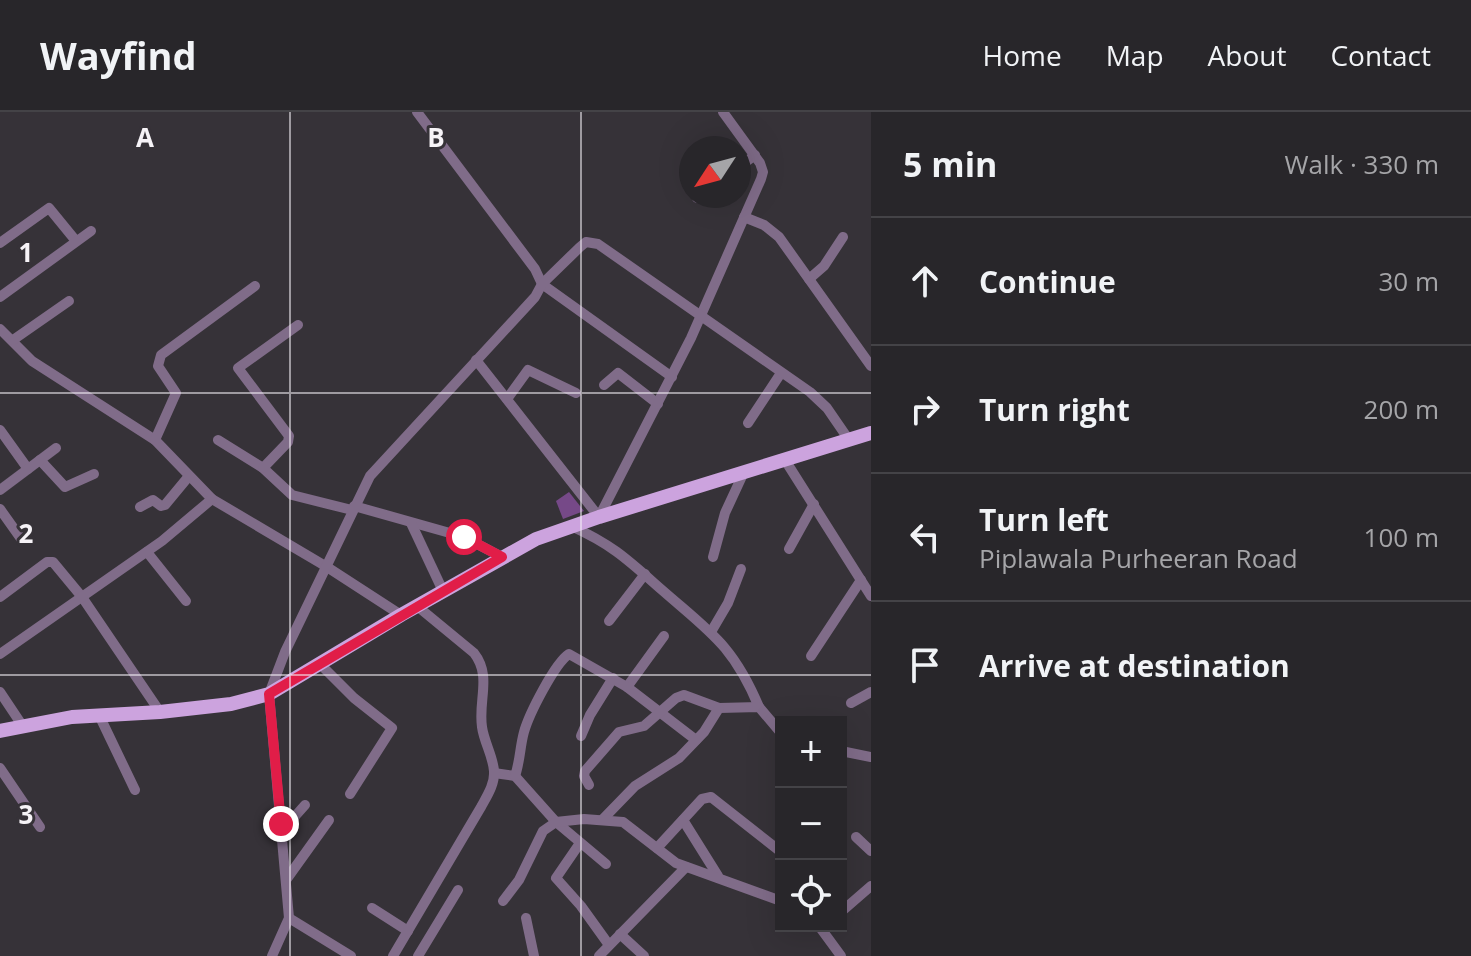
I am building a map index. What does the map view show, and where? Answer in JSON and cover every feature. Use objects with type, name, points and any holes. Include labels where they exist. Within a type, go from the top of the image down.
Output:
[{"type":"main road","points":[[0,731],[22,725],[99,715],[231,704],[269,694],[536,539],[871,433]]},
{"type":"street","points":[[417,112],[535,269],[542,284],[672,377]]},
{"type":"street","points":[[476,360],[599,517],[672,377],[763,172],[755,155],[723,112]]},
{"type":"street","points":[[751,158],[755,155]]},
{"type":"street","points":[[0,243],[49,208],[76,241]]},
{"type":"street","points":[[744,217],[764,225],[779,237],[871,366]]},
{"type":"street","points":[[0,297],[91,231]]},
{"type":"street","points":[[809,279],[824,266],[843,237]]},
{"type":"street","points":[[272,956],[289,918],[269,694],[285,652],[353,508],[376,469],[535,297],[542,284],[580,247],[586,242],[593,242],[781,373],[827,408],[849,440]]},
{"type":"street","points":[[155,440],[176,393],[158,366],[161,355],[255,286]]},
{"type":"street","points":[[13,340],[69,301]]},
{"type":"street","points":[[263,468],[288,442],[289,436],[238,368],[298,325]]},
{"type":"street","points":[[0,329],[32,361],[155,440],[212,499],[401,615]]},
{"type":"street","points":[[507,399],[528,370],[576,393]]},
{"type":"street","points":[[604,385],[618,373],[658,404]]},
{"type":"street","points":[[748,423],[781,373]]},
{"type":"street","points":[[0,430],[28,469]]},
{"type":"street","points":[[218,440],[263,468],[292,495],[464,537],[502,557]]},
{"type":"street","points":[[0,490],[56,448]]},
{"type":"street","points":[[40,460],[65,487],[94,474]]},
{"type":"street","points":[[785,460],[871,596]]},
{"type":"street","points":[[713,557],[725,513],[744,472]]},
{"type":"street","points":[[140,507],[153,500],[161,506],[165,505],[189,476]]},
{"type":"street","points":[[0,654],[147,552],[212,499]]},
{"type":"street","points":[[789,549],[814,504]]},
{"type":"street","points":[[0,509],[22,540]]},
{"type":"street","points":[[411,523],[443,591]]},
{"type":"street","points":[[571,526],[619,551],[711,632],[738,663],[759,707],[775,726]]},
{"type":"street","points":[[147,552],[186,601]]},
{"type":"street","points":[[0,597],[50,561],[82,597],[160,712]]},
{"type":"street","points":[[711,632],[728,603],[741,569]]},
{"type":"street","points":[[609,621],[645,574]]},
{"type":"street","points":[[811,656],[861,580]]},
{"type":"street","points":[[393,956],[486,798],[494,773],[482,727],[485,673],[482,662],[417,606]]},
{"type":"street","points":[[627,687],[664,636]]},
{"type":"street","points":[[515,776],[524,732],[547,683],[564,656],[569,654],[627,687],[696,740]]},
{"type":"street","points":[[321,665],[354,698],[392,728],[350,794]]},
{"type":"street","points":[[581,736],[613,678]]},
{"type":"street","points":[[0,692],[22,725]]},
{"type":"street","points":[[851,703],[871,692]]},
{"type":"street","points":[[589,785],[585,771],[613,738],[626,729],[644,726],[676,698],[684,695],[719,708],[759,707]]},
{"type":"street","points":[[603,819],[635,786],[679,758],[719,708]]},
{"type":"street","points":[[99,715],[135,790]]},
{"type":"street","points":[[847,752],[870,758]]},
{"type":"street","points":[[0,768],[40,827]]},
{"type":"street","points":[[494,773],[515,776],[556,822],[606,864]]},
{"type":"street","points":[[657,848],[702,799],[711,797],[775,847]]},
{"type":"street","points":[[281,832],[305,805]]},
{"type":"street","points":[[503,901],[519,880],[538,836],[556,822],[568,819],[623,822],[686,867],[775,896]]},
{"type":"street","points":[[286,880],[329,820]]},
{"type":"street","points":[[683,820],[718,876]]},
{"type":"street","points":[[856,837],[871,851]]},
{"type":"street","points":[[580,843],[556,878],[609,945]]},
{"type":"street","points":[[599,956],[686,867]]},
{"type":"street","points":[[847,907],[871,886]]},
{"type":"street","points":[[418,956],[458,890]]},
{"type":"street","points":[[372,908],[408,931]]},
{"type":"street","points":[[289,918],[351,956]]},
{"type":"street","points":[[526,918],[534,956]]},
{"type":"street","points":[[823,932],[836,954]]},
{"type":"street","points":[[620,934],[644,956]]},
{"type":"building","points":[[569,492],[584,511],[563,519],[556,501]]},
{"type":"route","points":[[281,824],[269,694],[502,557],[464,537]]}]
